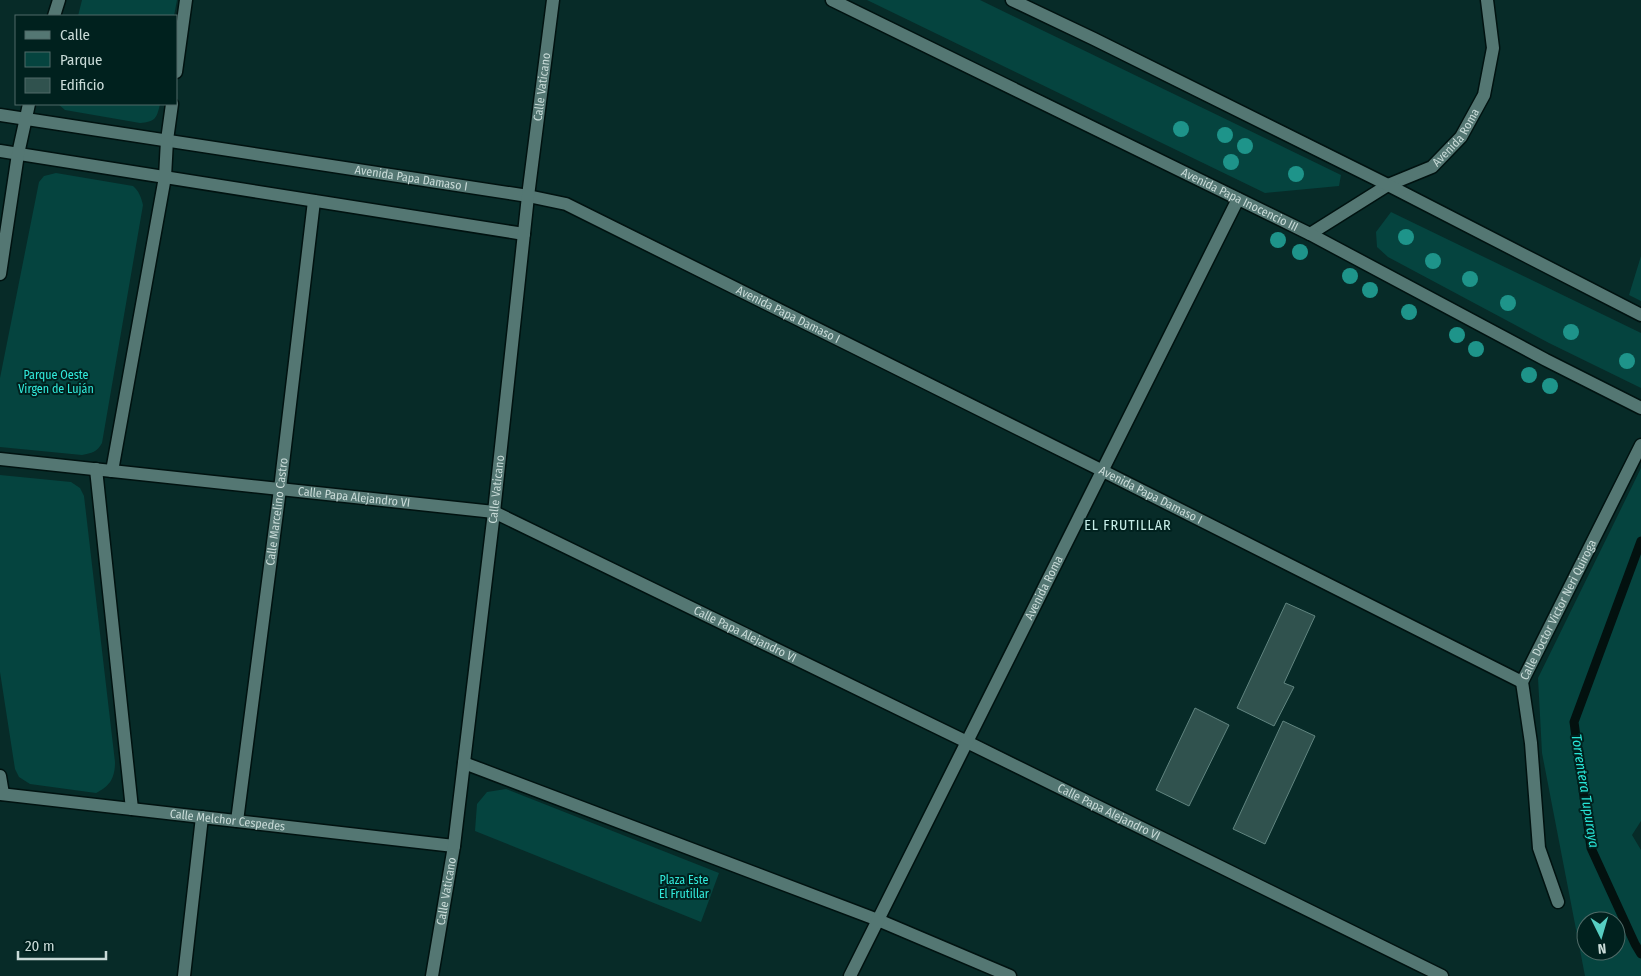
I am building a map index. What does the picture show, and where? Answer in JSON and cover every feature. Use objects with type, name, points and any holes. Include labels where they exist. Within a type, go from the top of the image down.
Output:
[{"type":"street","points":[[54,15],[59,0]]},
{"type":"street","points":[[178,58],[186,0]]},
{"type":"street","name":"Calle Vaticano","points":[[432,976],[454,846],[552,0]]},
{"type":"street","name":"Avenida Papa Inocencio III","points":[[832,0],[1310,234],[1546,360],[1641,408]]},
{"type":"street","points":[[1012,0],[1388,185],[1641,315]]},
{"type":"street","name":"Avenida Roma","points":[[1310,234],[1388,185],[1432,168],[1461,137],[1484,95],[1493,48],[1487,0]]},
{"type":"street","points":[[0,274],[18,154],[29,105]]},
{"type":"street","points":[[112,471],[165,177],[167,140],[172,105]]},
{"type":"street","name":"Avenida Papa Damaso I","points":[[0,115],[528,196],[566,204],[1522,682]]},
{"type":"street","points":[[0,151],[524,234]]},
{"type":"street","name":"Avenida Roma","points":[[850,976],[1238,200]]},
{"type":"street","name":"Calle Marcelino Castro","points":[[237,821],[280,489],[314,201]]},
{"type":"street","name":"Calle Doctor Victor Neri Quiroga","points":[[1558,902],[1539,848],[1531,743],[1522,682],[1641,445]]},
{"type":"street","name":"Calle Papa Alejandro VI","points":[[0,459],[494,512],[1442,976]]},
{"type":"street","points":[[96,469],[132,809]]},
{"type":"street","points":[[464,763],[878,920],[1010,976]]},
{"type":"street","points":[[0,776],[1,794]]},
{"type":"street","name":"Calle Melchor Cespedes","points":[[1,794],[454,846]]},
{"type":"street","points":[[184,976],[202,817]]},
{"type":"green space","points":[[82,0],[177,0],[174,15],[78,15]]},
{"type":"green space","points":[[867,0],[980,0],[1341,175],[1339,186],[1265,193]]},
{"type":"green space","points":[[59,105],[160,105],[158,113],[152,120],[140,123],[65,110]]},
{"type":"green space","name":"Parque Oeste Virgen de Luján","points":[[56,173],[133,186],[140,194],[143,205],[102,443],[94,452],[82,455],[0,447],[0,378],[39,182],[44,176]]},
{"type":"green space","points":[[1391,212],[1641,333],[1641,388],[1549,343],[1388,257],[1377,247],[1376,232]]},
{"type":"green space","points":[[1641,256],[1641,301],[1629,295]]},
{"type":"green space","points":[[1641,468],[1641,821],[1632,835],[1641,850],[1641,976],[1585,976],[1582,961],[1626,961],[1626,911],[1576,911],[1576,929],[1542,753],[1538,678]]},
{"type":"green space","points":[[0,475],[71,482],[80,488],[84,496],[115,762],[111,781],[96,793],[30,784],[19,777],[15,769],[0,672]]},
{"type":"green space","name":"Plaza Este El Frutillar","points":[[506,789],[719,873],[701,922],[475,831],[477,804],[487,792]]},
{"type":"building","points":[[1286,603],[1315,616],[1284,683],[1294,687],[1274,726],[1237,708]]},
{"type":"building","points":[[1195,708],[1229,725],[1189,806],[1156,790]]},
{"type":"building","points":[[1283,721],[1315,736],[1265,844],[1233,829]]},
{"type":"waterway","name":"Torrentera Tupuraya","points":[[1641,541],[1574,722],[1591,848],[1641,954]]},
{"type":"district","name":"EL FRUTILLAR","points":[[1128,525]]}]
